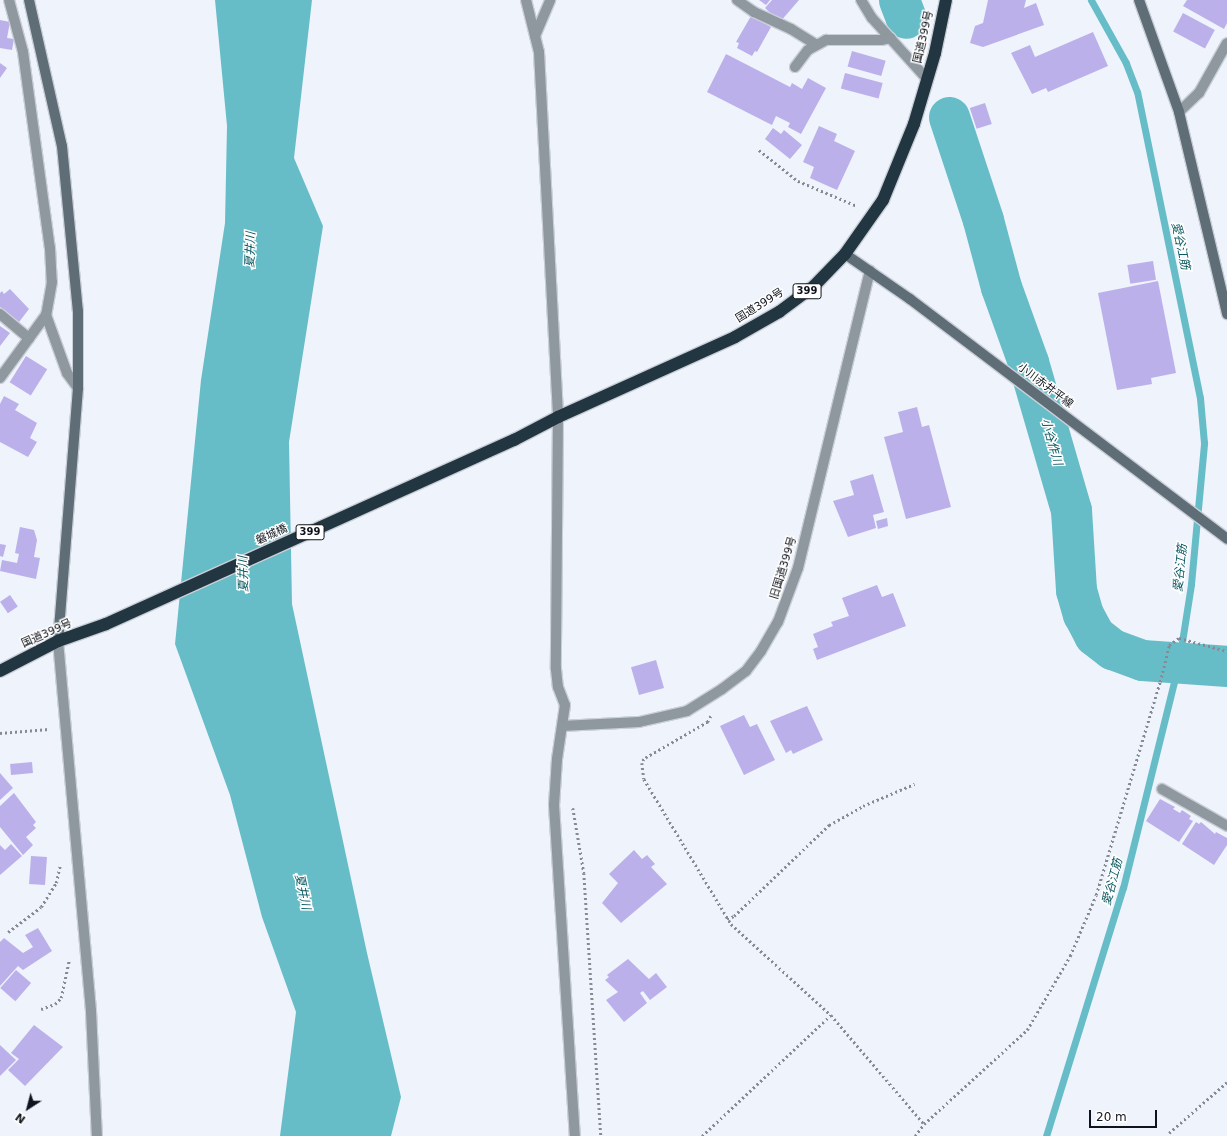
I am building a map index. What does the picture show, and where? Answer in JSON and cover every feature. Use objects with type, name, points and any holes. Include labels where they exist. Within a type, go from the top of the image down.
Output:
[{"type":"highway","name":"国道399号","points":[[514,440],[558,417],[735,337],[773,316],[814,286],[845,254],[883,200],[901,160],[927,79],[946,0]]},
{"type":"highway","name":"磐城橋","points":[[106,624],[514,440]]},
{"type":"highway","name":"国道399号","points":[[0,671],[58,641],[106,624]]},
{"type":"street","points":[[0,378],[46,315],[52,282],[50,248],[23,52],[9,0]]},
{"type":"street","points":[[29,0],[62,146],[78,311],[78,388],[58,641],[91,1011],[97,1136]]},
{"type":"street","points":[[526,0],[539,52],[558,417],[556,669],[558,687],[565,705],[557,759],[554,805],[575,1136]]},
{"type":"street","points":[[535,36],[550,0]]},
{"type":"street","points":[[737,0],[754,12],[791,29],[814,44]]},
{"type":"street","points":[[861,0],[872,18],[892,38],[927,79]]},
{"type":"street","points":[[1139,0],[1179,112],[1227,314]]},
{"type":"street","points":[[795,66],[814,44],[826,40],[881,40],[892,38]]},
{"type":"street","points":[[1179,112],[1199,92],[1227,43]]},
{"type":"street","name":"小川赤井平線","points":[[845,254],[910,299],[1225,538]]},
{"type":"street","name":"旧国道399号","points":[[562,726],[639,722],[687,711],[715,694],[746,671],[778,622],[790,594],[811,520],[870,271]]},
{"type":"street","points":[[0,314],[29,338]]},
{"type":"street","points":[[46,315],[67,373],[78,388]]},
{"type":"street","points":[[1162,789],[1227,826]]},
{"type":"path","points":[[759,150],[798,181],[874,212]]},
{"type":"path","points":[[915,1136],[924,1124],[1027,1030],[1070,956],[1096,894],[1169,645],[1178,638],[1227,651]]},
{"type":"path","points":[[715,694],[714,708],[708,722],[644,759],[642,771],[644,778],[727,919],[830,1015],[924,1124]]},
{"type":"path","points":[[0,733],[27,729],[66,729]]},
{"type":"path","points":[[727,919],[734,916],[829,825],[863,806],[914,784]]},
{"type":"path","points":[[572,804],[584,873],[601,1136]]},
{"type":"path","points":[[8,932],[41,906],[56,883],[62,860]]},
{"type":"path","points":[[41,1009],[55,1004],[61,998],[70,954]]},
{"type":"path","points":[[702,1136],[830,1015]]},
{"type":"path","points":[[1169,1133],[1227,1082]]},
{"type":"water","name":"夏井川","points":[[215,0],[312,0],[294,158],[323,226],[289,442],[292,604],[367,953],[401,1097],[391,1136],[280,1136],[296,1012],[262,917],[230,795],[175,644],[201,380],[225,223],[227,126]]},
{"type":"building","points":[[759,0],[770,0],[766,5]]},
{"type":"building","points":[[772,0],[799,0],[780,22],[765,8]]},
{"type":"building","points":[[988,0],[1026,0],[1024,8],[1036,3],[1044,25],[983,47],[970,43],[975,26],[983,23]]},
{"type":"building","points":[[1187,0],[1227,0],[1227,23],[1224,29],[1183,6]]},
{"type":"building","points":[[1183,13],[1215,30],[1205,48],[1173,32]]},
{"type":"building","points":[[751,16],[771,27],[757,52],[755,51],[752,56],[737,48],[739,43],[736,42]]},
{"type":"building","points":[[0,20],[10,22],[7,38],[14,39],[12,50],[0,48]]},
{"type":"building","points":[[1093,32],[1108,66],[1048,92],[1046,88],[1032,94],[1011,53],[1030,45],[1035,57]]},
{"type":"building","points":[[852,51],[886,61],[881,76],[848,66]]},
{"type":"building","points":[[726,54],[790,87],[792,83],[802,89],[808,78],[826,88],[801,134],[788,127],[790,123],[776,116],[772,125],[707,92]]},
{"type":"building","points":[[0,63],[7,68],[0,78]]},
{"type":"building","points":[[845,73],[883,83],[879,99],[841,88]]},
{"type":"building","points":[[985,103],[992,124],[977,129],[970,108]]},
{"type":"building","points":[[819,126],[837,134],[834,141],[855,151],[837,190],[810,178],[814,167],[803,162]]},
{"type":"building","points":[[773,128],[781,134],[784,130],[802,145],[790,159],[765,139]]},
{"type":"building","points":[[1153,261],[1156,280],[1130,284],[1127,265]]},
{"type":"building","points":[[1158,281],[1176,373],[1151,378],[1152,384],[1117,390],[1098,293]]},
{"type":"building","points":[[10,289],[29,309],[19,322],[0,307],[0,293],[2,291],[4,294]]},
{"type":"building","points":[[0,326],[10,333],[0,346]]},
{"type":"building","points":[[26,356],[47,369],[31,396],[10,382]]},
{"type":"building","points":[[4,396],[19,404],[15,410],[37,423],[30,438],[37,442],[28,457],[0,442],[0,404]]},
{"type":"building","points":[[917,407],[922,427],[929,425],[951,507],[906,519],[884,437],[903,432],[898,412]]},
{"type":"building","points":[[873,474],[884,512],[873,515],[876,528],[848,537],[833,501],[854,495],[850,481]]},
{"type":"building","points":[[887,518],[888,526],[878,529],[876,521]]},
{"type":"building","points":[[20,527],[34,530],[37,540],[34,557],[40,558],[36,579],[0,571],[2,560],[17,563],[19,554],[15,553]]},
{"type":"building","points":[[0,544],[6,545],[3,557],[0,556]]},
{"type":"building","points":[[877,585],[882,597],[893,593],[906,626],[817,660],[813,649],[818,647],[813,634],[833,626],[831,622],[849,616],[842,598]]},
{"type":"building","points":[[10,595],[18,607],[8,613],[0,602]]},
{"type":"building","points":[[656,660],[664,688],[639,695],[631,667]]},
{"type":"building","points":[[807,706],[823,740],[793,754],[791,750],[786,753],[770,721]]},
{"type":"building","points":[[744,715],[750,727],[757,724],[775,760],[744,775],[720,726]]},
{"type":"building","points":[[32,762],[33,773],[11,775],[10,764]]},
{"type":"building","points":[[0,773],[13,788],[0,800]]},
{"type":"building","points":[[14,793],[36,822],[33,825],[36,828],[26,837],[33,845],[23,855],[0,827],[0,806]]},
{"type":"building","points":[[1160,799],[1175,807],[1173,809],[1180,813],[1182,810],[1191,816],[1189,819],[1193,821],[1179,842],[1146,821]]},
{"type":"building","points":[[1196,822],[1199,824],[1201,822],[1215,834],[1216,832],[1227,838],[1227,845],[1214,865],[1182,844]]},
{"type":"building","points":[[11,844],[22,856],[0,875],[0,845],[5,850]]},
{"type":"building","points":[[634,850],[642,859],[647,855],[655,864],[651,867],[667,884],[621,923],[602,903],[618,883],[609,874]]},
{"type":"building","points":[[31,856],[47,857],[45,885],[29,884]]},
{"type":"building","points":[[38,928],[52,951],[23,970],[18,966],[0,986],[0,942],[4,938],[23,953],[33,947],[25,935]]},
{"type":"building","points":[[628,959],[649,979],[656,973],[667,987],[650,1000],[643,991],[640,993],[647,1003],[624,1022],[606,1000],[618,992],[605,980],[609,977],[607,975]]},
{"type":"building","points":[[16,970],[31,983],[15,1001],[0,988]]},
{"type":"building","points":[[34,1025],[63,1047],[25,1086],[8,1070],[19,1059],[11,1053]]},
{"type":"building","points":[[0,1045],[16,1060],[0,1076]]},
{"type":"waterway","name":"小谷作川","points":[[899,0],[906,18]]},
{"type":"waterway","name":"愛谷江筋","points":[[1046,1136],[1123,888],[1179,661],[1191,584],[1204,443],[1200,398],[1137,92],[1126,63],[1091,0]]},
{"type":"waterway","name":"小谷作川","points":[[949,117],[983,220],[1001,287],[1028,362],[1071,510],[1076,590],[1083,614],[1094,635],[1112,649],[1142,660],[1227,666]]}]
